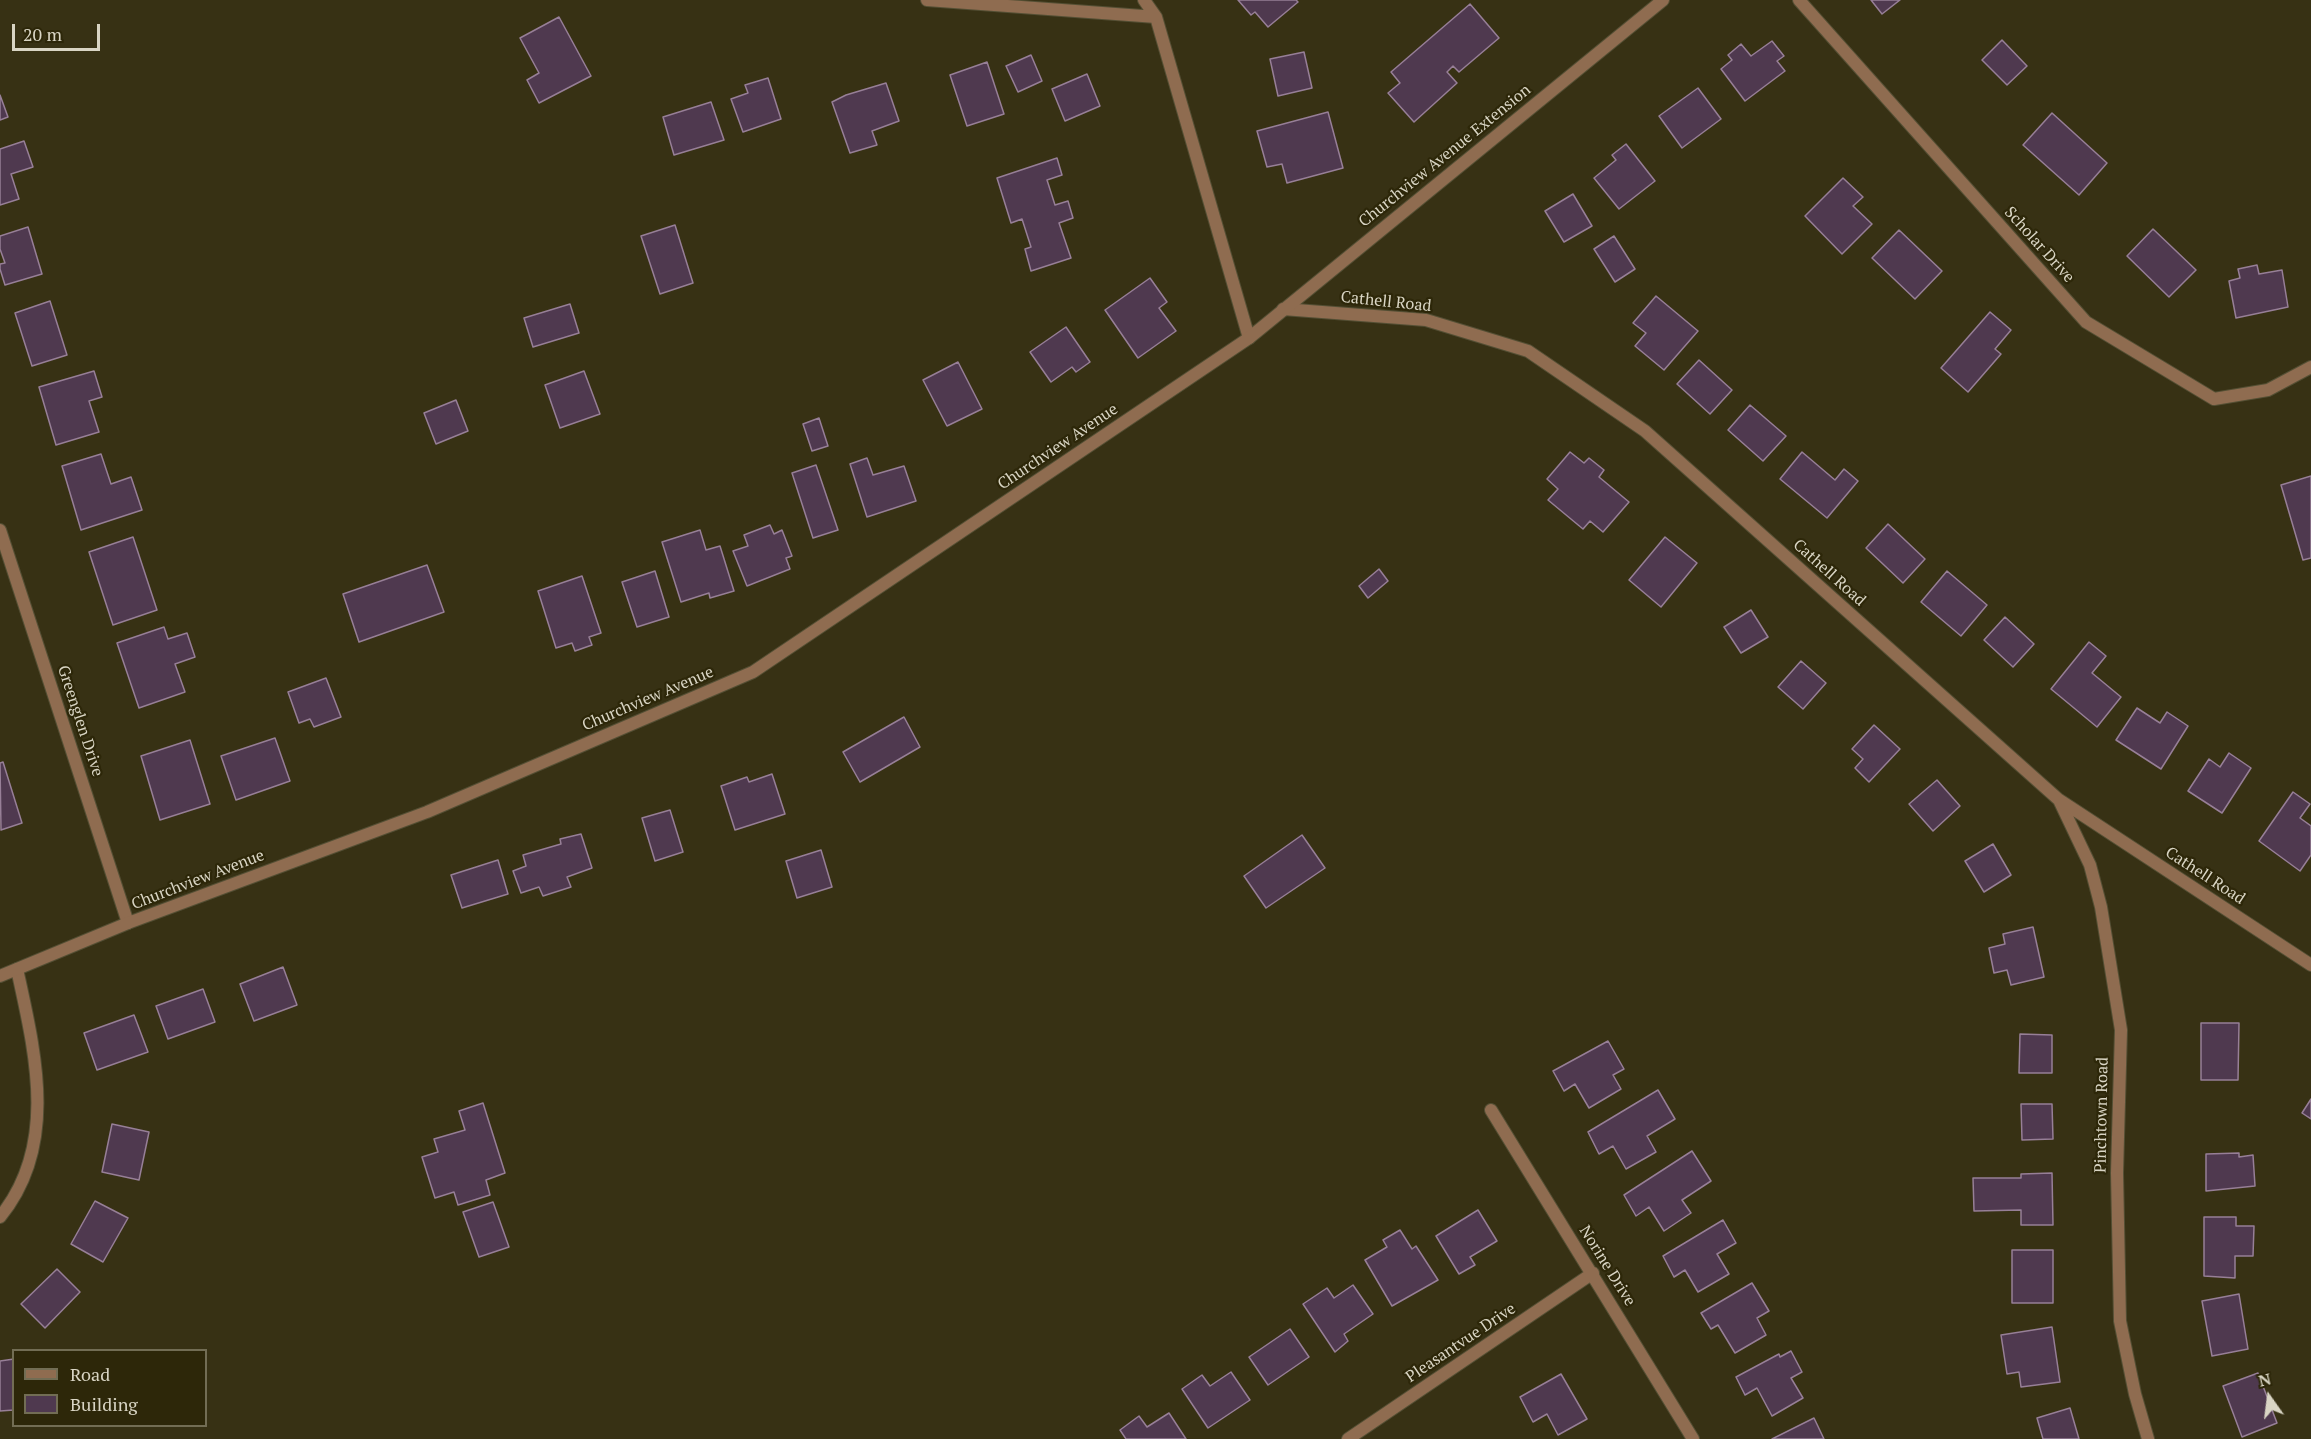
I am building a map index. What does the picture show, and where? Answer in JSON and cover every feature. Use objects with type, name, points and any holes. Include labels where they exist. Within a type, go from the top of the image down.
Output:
[{"type":"street","points":[[927,0],[1156,17]]},
{"type":"street","points":[[1144,0],[1156,17],[1248,338]]},
{"type":"street","name":"Churchview Avenue Extension","points":[[1248,338],[1663,0]]},
{"type":"street","name":"Scholar Drive","points":[[1799,0],[2086,322],[2214,399],[2268,390],[2311,367]]},
{"type":"street","name":"Cathell Road","points":[[1283,309],[1426,320],[1528,351],[1645,431],[2058,799],[2310,963]]},
{"type":"street","name":"Churchview Avenue","points":[[0,976],[128,923],[427,812],[753,672],[1248,338]]},
{"type":"street","name":"Greenglen Drive","points":[[0,530],[128,923]]},
{"type":"street","name":"Pinchtown Road","points":[[2058,799],[2090,865],[2102,906],[2121,1030],[2117,1173],[2120,1321],[2135,1394],[2148,1439]]},
{"type":"street","points":[[0,1217],[14,1199],[31,1163],[39,1097],[32,1037],[17,969]]},
{"type":"street","name":"Norine Drive","points":[[1491,1110],[1693,1439]]},
{"type":"street","name":"Pleasantvue Drive","points":[[1348,1439],[1593,1274]]},
{"type":"building","points":[[1238,0],[1296,0],[1298,2],[1268,27],[1255,12],[1251,15]]},
{"type":"building","points":[[1871,0],[1900,0],[1882,14]]},
{"type":"building","points":[[1470,4],[1499,38],[1459,72],[1453,66],[1447,72],[1457,83],[1414,122],[1388,93],[1400,83],[1391,72]]},
{"type":"building","points":[[559,17],[591,76],[539,103],[527,80],[539,73],[520,38]]},
{"type":"building","points":[[2002,40],[2027,66],[2007,85],[1982,60]]},
{"type":"building","points":[[1772,41],[1784,56],[1777,61],[1785,71],[1745,101],[1721,69],[1732,60],[1728,55],[1741,44],[1751,56]]},
{"type":"building","points":[[1304,52],[1312,88],[1278,96],[1270,59]]},
{"type":"building","points":[[1031,55],[1042,81],[1018,92],[1006,66]]},
{"type":"building","points":[[987,62],[1004,114],[967,126],[950,75]]},
{"type":"building","points":[[1087,74],[1100,106],[1065,121],[1052,89]]},
{"type":"building","points":[[768,78],[781,119],[743,132],[731,99],[748,93],[745,85]]},
{"type":"building","points":[[886,83],[899,121],[872,131],[877,145],[850,153],[832,102],[846,95]]},
{"type":"building","points":[[1698,88],[1721,119],[1682,148],[1659,116]]},
{"type":"building","points":[[0,95],[8,117],[0,120]]},
{"type":"building","points":[[711,102],[724,140],[674,155],[663,117]]},
{"type":"building","points":[[1328,112],[1343,168],[1287,183],[1282,164],[1267,167],[1257,131]]},
{"type":"building","points":[[2052,113],[2107,163],[2079,195],[2023,145]]},
{"type":"building","points":[[24,141],[33,167],[11,174],[19,199],[0,205],[0,149]]},
{"type":"building","points":[[1626,144],[1655,181],[1619,209],[1594,178],[1616,160],[1612,155]]},
{"type":"building","points":[[1057,158],[1062,175],[1047,180],[1055,205],[1068,201],[1073,218],[1059,223],[1071,258],[1031,271],[1025,249],[1031,247],[1022,219],[1011,223],[997,178]]},
{"type":"building","points":[[1843,178],[1863,197],[1853,206],[1872,224],[1842,254],[1805,216]]},
{"type":"building","points":[[1573,194],[1592,226],[1564,242],[1545,211]]},
{"type":"building","points":[[675,225],[693,283],[660,294],[641,236]]},
{"type":"building","points":[[28,227],[42,274],[5,285],[0,269],[0,264],[5,263],[0,249],[0,236]]},
{"type":"building","points":[[2153,229],[2196,270],[2169,297],[2127,256]]},
{"type":"building","points":[[1899,230],[1942,271],[1915,299],[1872,258]]},
{"type":"building","points":[[1614,236],[1635,269],[1615,282],[1594,249]]},
{"type":"building","points":[[2257,265],[2259,274],[2282,270],[2288,307],[2236,318],[2229,281],[2240,278],[2238,269]]},
{"type":"building","points":[[1150,278],[1167,302],[1159,308],[1176,331],[1138,358],[1105,310]]},
{"type":"building","points":[[1656,296],[1698,331],[1664,370],[1635,346],[1646,333],[1633,323]]},
{"type":"building","points":[[50,301],[67,355],[32,366],[15,313]]},
{"type":"building","points":[[570,304],[579,333],[533,347],[524,318]]},
{"type":"building","points":[[1990,312],[2011,330],[1995,349],[2001,354],[1968,392],[1941,368]]},
{"type":"building","points":[[1066,327],[1090,362],[1076,372],[1072,367],[1051,382],[1030,352]]},
{"type":"building","points":[[1699,360],[1732,390],[1710,414],[1677,384]]},
{"type":"building","points":[[958,362],[982,409],[947,426],[923,380]]},
{"type":"building","points":[[94,371],[102,397],[89,401],[99,432],[56,445],[39,387]]},
{"type":"building","points":[[584,371],[600,414],[560,428],[545,385]]},
{"type":"building","points":[[456,400],[468,431],[436,444],[424,413]]},
{"type":"building","points":[[1750,405],[1786,436],[1763,461],[1728,430]]},
{"type":"building","points":[[819,418],[828,446],[812,451],[803,424]]},
{"type":"building","points":[[1570,452],[1584,463],[1589,458],[1604,470],[1599,477],[1629,502],[1603,532],[1590,521],[1583,529],[1548,500],[1558,489],[1547,479]]},
{"type":"building","points":[[1802,452],[1835,480],[1844,469],[1858,481],[1827,518],[1780,479]]},
{"type":"building","points":[[101,454],[111,484],[131,477],[142,510],[81,530],[62,466]]},
{"type":"building","points":[[867,458],[873,475],[904,466],[916,501],[867,517],[850,464]]},
{"type":"building","points":[[816,465],[838,530],[813,538],[792,473]]},
{"type":"building","points":[[2311,476],[2311,558],[2303,560],[2281,485]]},
{"type":"building","points":[[1888,524],[1925,559],[1903,583],[1866,548]]},
{"type":"building","points":[[770,525],[774,534],[782,530],[792,556],[786,558],[790,569],[747,586],[733,551],[748,546],[744,535]]},
{"type":"building","points":[[700,530],[706,550],[720,546],[734,591],[710,598],[709,593],[681,602],[662,542]]},
{"type":"building","points":[[133,537],[157,610],[113,625],[89,552]]},
{"type":"building","points":[[1665,537],[1697,563],[1661,607],[1629,580]]},
{"type":"building","points":[[427,565],[444,612],[359,642],[343,594]]},
{"type":"building","points":[[1379,569],[1388,581],[1368,598],[1359,586]]},
{"type":"building","points":[[655,571],[669,617],[637,627],[622,582]]},
{"type":"building","points":[[1947,571],[1987,605],[1961,636],[1921,602]]},
{"type":"building","points":[[582,576],[601,633],[589,637],[592,645],[575,651],[572,643],[556,648],[538,591]]},
{"type":"building","points":[[1751,610],[1768,637],[1741,653],[1724,627]]},
{"type":"building","points":[[2005,617],[2034,644],[2013,667],[1984,640]]},
{"type":"building","points":[[164,627],[168,639],[187,633],[195,657],[175,664],[185,692],[139,708],[117,643]]},
{"type":"building","points":[[2089,642],[2106,656],[2092,673],[2121,697],[2097,727],[2051,689]]},
{"type":"building","points":[[1801,661],[1826,683],[1803,709],[1778,687]]},
{"type":"building","points":[[326,678],[341,717],[314,727],[310,719],[299,723],[288,692]]},
{"type":"building","points":[[2137,708],[2160,723],[2167,712],[2188,726],[2161,769],[2116,740]]},
{"type":"building","points":[[904,717],[920,747],[860,782],[843,752]]},
{"type":"building","points":[[1874,725],[1900,749],[1869,782],[1855,768],[1863,759],[1852,749]]},
{"type":"building","points":[[275,738],[290,781],[236,800],[221,756]]},
{"type":"building","points":[[190,740],[210,804],[160,820],[141,756]]},
{"type":"building","points":[[2229,753],[2251,768],[2222,813],[2188,791],[2209,759],[2220,767]]},
{"type":"building","points":[[3,762],[22,823],[1,830],[0,763]]},
{"type":"building","points":[[772,774],[785,814],[735,830],[721,786],[747,777],[749,782]]},
{"type":"building","points":[[1937,780],[1960,806],[1933,831],[1909,804]]},
{"type":"building","points":[[2293,792],[2310,804],[2300,818],[2311,826],[2311,855],[2300,871],[2259,841]]},
{"type":"building","points":[[670,810],[683,852],[655,861],[642,818]]},
{"type":"building","points":[[581,834],[592,868],[567,877],[571,887],[543,896],[539,887],[521,893],[513,871],[526,866],[523,855],[561,844],[560,839]]},
{"type":"building","points":[[1302,835],[1325,868],[1266,908],[1244,876]]},
{"type":"building","points":[[1993,844],[2011,875],[1984,892],[1965,861]]},
{"type":"building","points":[[821,850],[832,887],[797,898],[786,861]]},
{"type":"building","points":[[498,860],[508,894],[462,908],[451,875]]},
{"type":"building","points":[[2033,927],[2044,977],[2011,985],[2007,970],[1994,973],[1989,948],[2005,944],[2003,934]]},
{"type":"building","points":[[283,967],[297,1005],[254,1021],[240,984]]},
{"type":"building","points":[[203,989],[215,1022],[168,1039],[156,1006]]},
{"type":"building","points":[[134,1015],[148,1052],[97,1070],[84,1033]]},
{"type":"building","points":[[2201,1023],[2239,1023],[2238,1080],[2201,1080]]},
{"type":"building","points":[[2020,1034],[2052,1035],[2052,1073],[2019,1073]]},
{"type":"building","points":[[1608,1041],[1624,1069],[1613,1075],[1621,1089],[1589,1108],[1575,1084],[1564,1091],[1553,1071]]},
{"type":"building","points":[[1658,1090],[1675,1119],[1647,1136],[1656,1152],[1626,1169],[1613,1146],[1599,1154],[1588,1132]]},
{"type":"building","points":[[2311,1099],[2311,1119],[2302,1113]]},
{"type":"building","points":[[483,1103],[505,1173],[486,1180],[490,1195],[458,1205],[454,1192],[435,1198],[422,1157],[438,1152],[434,1139],[465,1130],[459,1111]]},
{"type":"building","points":[[2021,1104],[2052,1104],[2053,1139],[2022,1140]]},
{"type":"building","points":[[112,1124],[149,1132],[139,1180],[102,1172]]},
{"type":"building","points":[[1692,1151],[1711,1181],[1682,1200],[1691,1213],[1664,1231],[1649,1207],[1636,1216],[1624,1195]]},
{"type":"building","points":[[2239,1153],[2239,1157],[2253,1155],[2255,1186],[2206,1191],[2206,1154]]},
{"type":"building","points":[[2052,1173],[2053,1225],[2021,1225],[2021,1210],[1974,1211],[1973,1178],[2021,1178],[2021,1174]]},
{"type":"building","points":[[95,1201],[128,1218],[103,1262],[71,1244]]},
{"type":"building","points":[[493,1202],[509,1247],[479,1257],[463,1212]]},
{"type":"building","points":[[1478,1210],[1497,1241],[1470,1257],[1475,1265],[1459,1274],[1436,1236]]},
{"type":"building","points":[[2204,1217],[2236,1217],[2236,1226],[2254,1226],[2253,1256],[2235,1256],[2235,1278],[2204,1276]]},
{"type":"building","points":[[1723,1220],[1736,1243],[1717,1254],[1729,1274],[1698,1292],[1685,1270],[1674,1277],[1663,1256]]},
{"type":"building","points":[[1400,1230],[1412,1249],[1416,1246],[1438,1280],[1392,1306],[1365,1260],[1387,1247],[1383,1240]]},
{"type":"building","points":[[2012,1250],[2053,1250],[2053,1303],[2012,1303]]},
{"type":"building","points":[[57,1269],[80,1292],[45,1328],[21,1304]]},
{"type":"building","points":[[1752,1283],[1769,1311],[1757,1318],[1766,1335],[1735,1353],[1718,1325],[1711,1329],[1701,1313]]},
{"type":"building","points":[[1353,1285],[1373,1314],[1344,1334],[1348,1341],[1335,1352],[1303,1304],[1327,1288],[1334,1298]]},
{"type":"building","points":[[2239,1294],[2248,1349],[2212,1356],[2202,1301]]},
{"type":"building","points":[[2052,1327],[2060,1382],[2021,1387],[2019,1372],[2007,1374],[2001,1335]]},
{"type":"building","points":[[1290,1329],[1309,1357],[1268,1385],[1249,1357]]},
{"type":"building","points":[[1791,1351],[1802,1372],[1791,1378],[1803,1398],[1772,1416],[1757,1388],[1745,1395],[1736,1377],[1779,1354],[1780,1357]]},
{"type":"building","points":[[12,1359],[12,1410],[0,1411],[0,1361]]},
{"type":"building","points":[[1231,1372],[1250,1400],[1208,1428],[1182,1389],[1202,1375],[1210,1386]]},
{"type":"building","points":[[2258,1373],[2277,1423],[2242,1437],[2223,1386]]},
{"type":"building","points":[[1561,1374],[1587,1419],[1558,1435],[1547,1414],[1533,1422],[1520,1397]]},
{"type":"building","points":[[2070,1408],[2079,1439],[2043,1439],[2037,1418]]},
{"type":"building","points":[[1169,1413],[1186,1439],[1126,1439],[1120,1430],[1139,1416],[1147,1427]]},
{"type":"building","points":[[1814,1418],[1824,1439],[1772,1439]]}]
